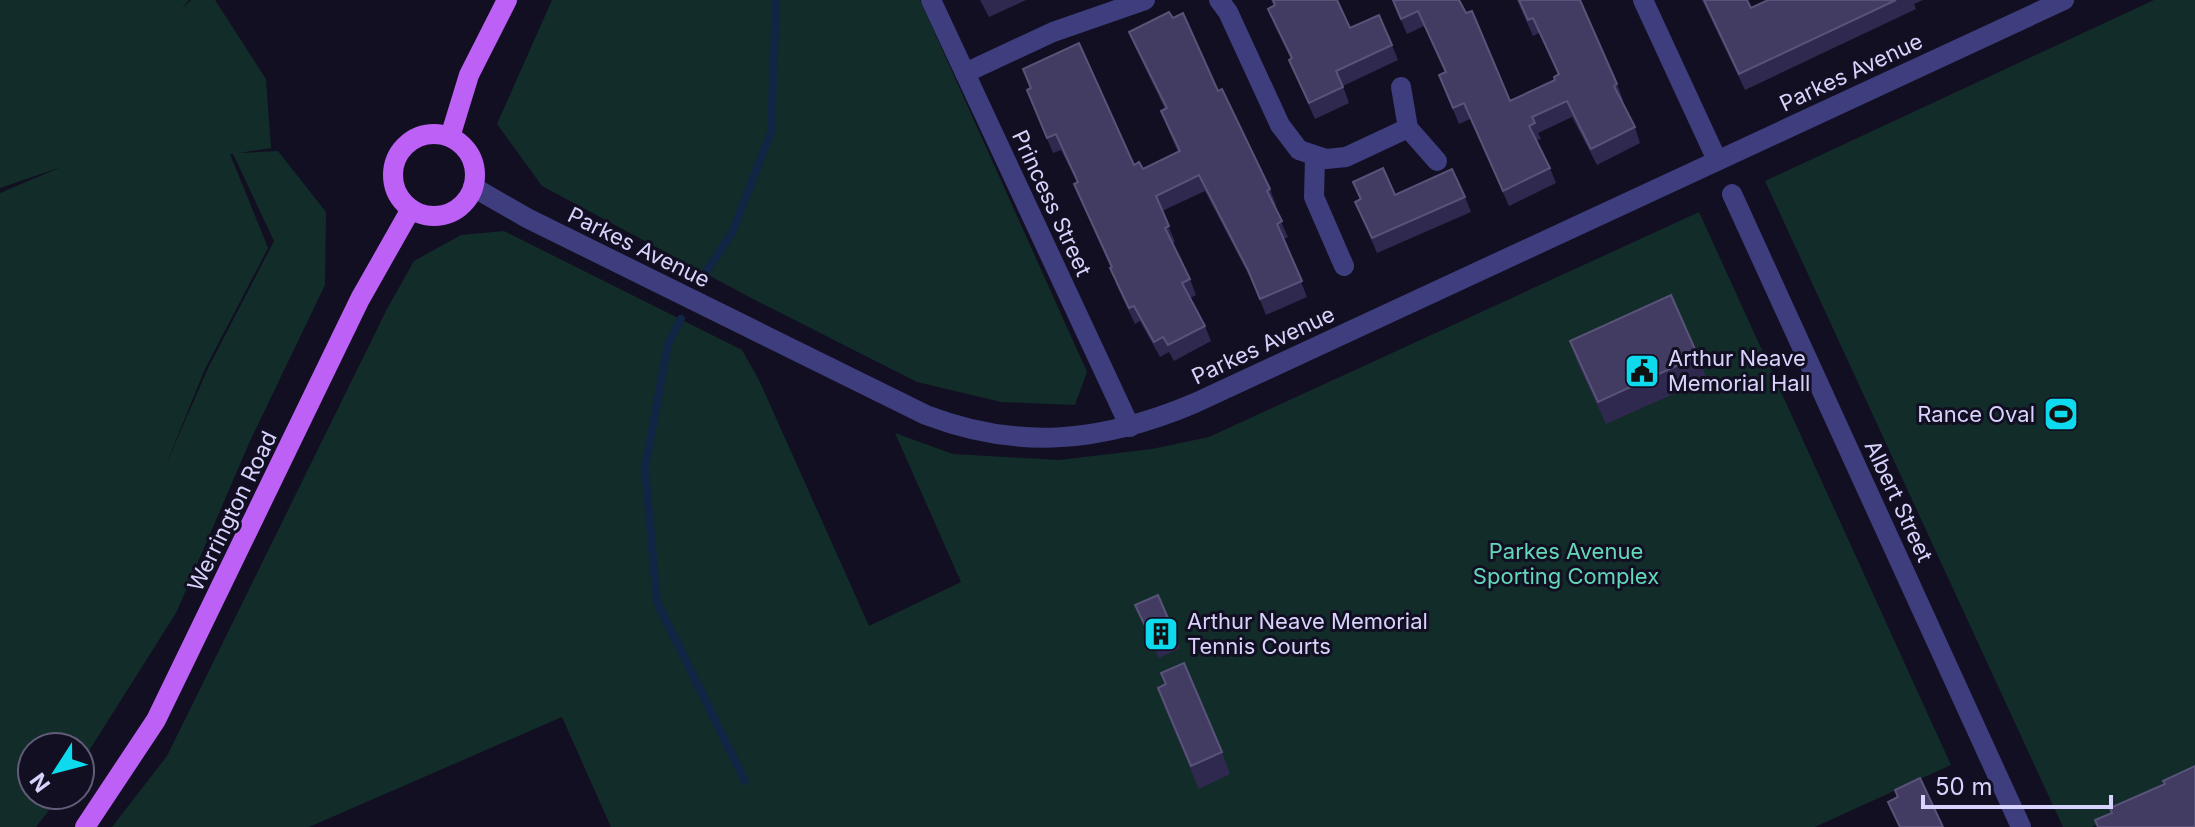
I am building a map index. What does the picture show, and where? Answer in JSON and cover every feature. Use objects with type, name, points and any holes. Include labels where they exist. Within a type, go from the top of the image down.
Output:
[{"type":"main road","points":[[450,137],[469,75],[507,0]]},
{"type":"main road","points":[[423,135],[450,137],[470,156],[474,167],[473,187],[460,207],[445,215],[430,216],[411,209],[397,192],[393,179],[396,157],[411,141],[423,135]]},
{"type":"main road","name":"Werrington Road","points":[[85,827],[156,720],[360,299],[411,209]]},
{"type":"street","name":"Princess Street","points":[[931,0],[1130,427]]},
{"type":"street","points":[[965,73],[1053,32],[1145,0]]},
{"type":"street","points":[[1219,0],[1228,12],[1283,131],[1299,150],[1326,159],[1346,157],[1408,128]]},
{"type":"street","points":[[1643,0],[1717,160]]},
{"type":"street","name":"Parkes Avenue","points":[[473,187],[569,239],[881,394],[948,424],[1001,436],[1065,439],[1130,427],[1195,403],[2064,0]]},
{"type":"street","points":[[1401,87],[1408,128],[1437,161]]},
{"type":"street","points":[[1315,157],[1314,197],[1344,266]]},
{"type":"street","name":"Albert Street","points":[[1732,194],[2021,827]]},
{"type":"green space","points":[[0,0],[189,0],[181,10],[191,0],[215,0],[266,79],[271,148],[239,153],[278,151],[326,212],[325,285],[250,441],[176,613],[96,740],[96,731],[16,731],[16,811],[48,811],[36,827],[0,827],[0,193],[61,167],[0,188]],"holes":[[[230,154],[233,154],[274,241],[208,368],[165,467],[205,369],[268,248]]]},
{"type":"green space","points":[[552,0],[920,0],[1087,372],[1075,405],[1001,402],[917,382],[542,186],[497,124]]},
{"type":"green space","points":[[2154,0],[2195,0],[2195,780],[2092,827],[2063,827],[1765,181]]},
{"type":"green space","name":"Parkes Avenue Sporting Complex","points":[[1699,212],[1951,765],[1815,827],[611,827],[562,717],[309,827],[112,827],[167,756],[387,309],[414,261],[461,235],[504,231],[742,350],[759,380],[869,626],[961,582],[895,433],[953,454],[1059,460],[1152,449],[1209,437]]},
{"type":"building","points":[[1273,0],[1337,0],[1350,28],[1379,15],[1392,45],[1336,71],[1343,87],[1309,103],[1289,60],[1292,58],[1268,9],[1275,5]]},
{"type":"building","points":[[1393,0],[1459,0],[1466,13],[1472,11],[1510,101],[1555,80],[1554,77],[1559,74],[1533,18],[1528,20],[1519,0],[1580,0],[1617,84],[1614,86],[1635,127],[1591,149],[1567,101],[1532,117],[1535,123],[1529,126],[1550,168],[1503,191],[1464,103],[1453,108],[1439,75],[1446,72],[1418,11],[1401,19]]},
{"type":"building","points":[[1704,0],[1747,0],[1751,8],[1768,0],[1896,0],[1739,74]]},
{"type":"building","points":[[1169,12],[1173,18],[1183,13],[1218,91],[1222,89],[1270,189],[1267,191],[1282,221],[1277,224],[1302,281],[1260,299],[1199,175],[1156,196],[1169,226],[1165,228],[1190,279],[1182,283],[1205,326],[1168,345],[1163,337],[1154,342],[1134,306],[1129,308],[1074,184],[1078,182],[1056,134],[1047,138],[1027,90],[1031,88],[1023,69],[1079,43],[1134,165],[1139,162],[1143,169],[1180,151],[1161,111],[1167,108],[1129,32]]},
{"type":"building","points":[[1383,168],[1395,195],[1452,169],[1465,197],[1372,238],[1355,202],[1361,199],[1353,182]]},
{"type":"building","name":"Arthur Neave Memorial Hall","points":[[1671,295],[1698,356],[1598,402],[1570,341]]},
{"type":"building","points":[[1158,595],[1174,632],[1153,642],[1135,605]]},
{"type":"building","points":[[1184,663],[1222,752],[1191,766],[1158,688],[1166,684],[1161,673]]},
{"type":"building","points":[[2195,766],[2195,827],[2098,827],[2095,820],[2112,813],[2110,808],[2165,784],[2163,781]]},
{"type":"building","points":[[1920,778],[1943,827],[1900,827],[1888,802],[1898,797],[1895,790]]},
{"type":"waterway","points":[[704,275],[732,233],[771,132],[776,0]]},
{"type":"waterway","points":[[681,319],[668,344],[645,468],[657,602],[745,781]]},
{"type":"place","name":"Arthur Neave Memorial Hall","points":[[1642,371]]},
{"type":"place","name":"Rance Oval","points":[[2061,414]]},
{"type":"place","name":"Arthur Neave Memorial Tennis Courts","points":[[1161,634]]}]
